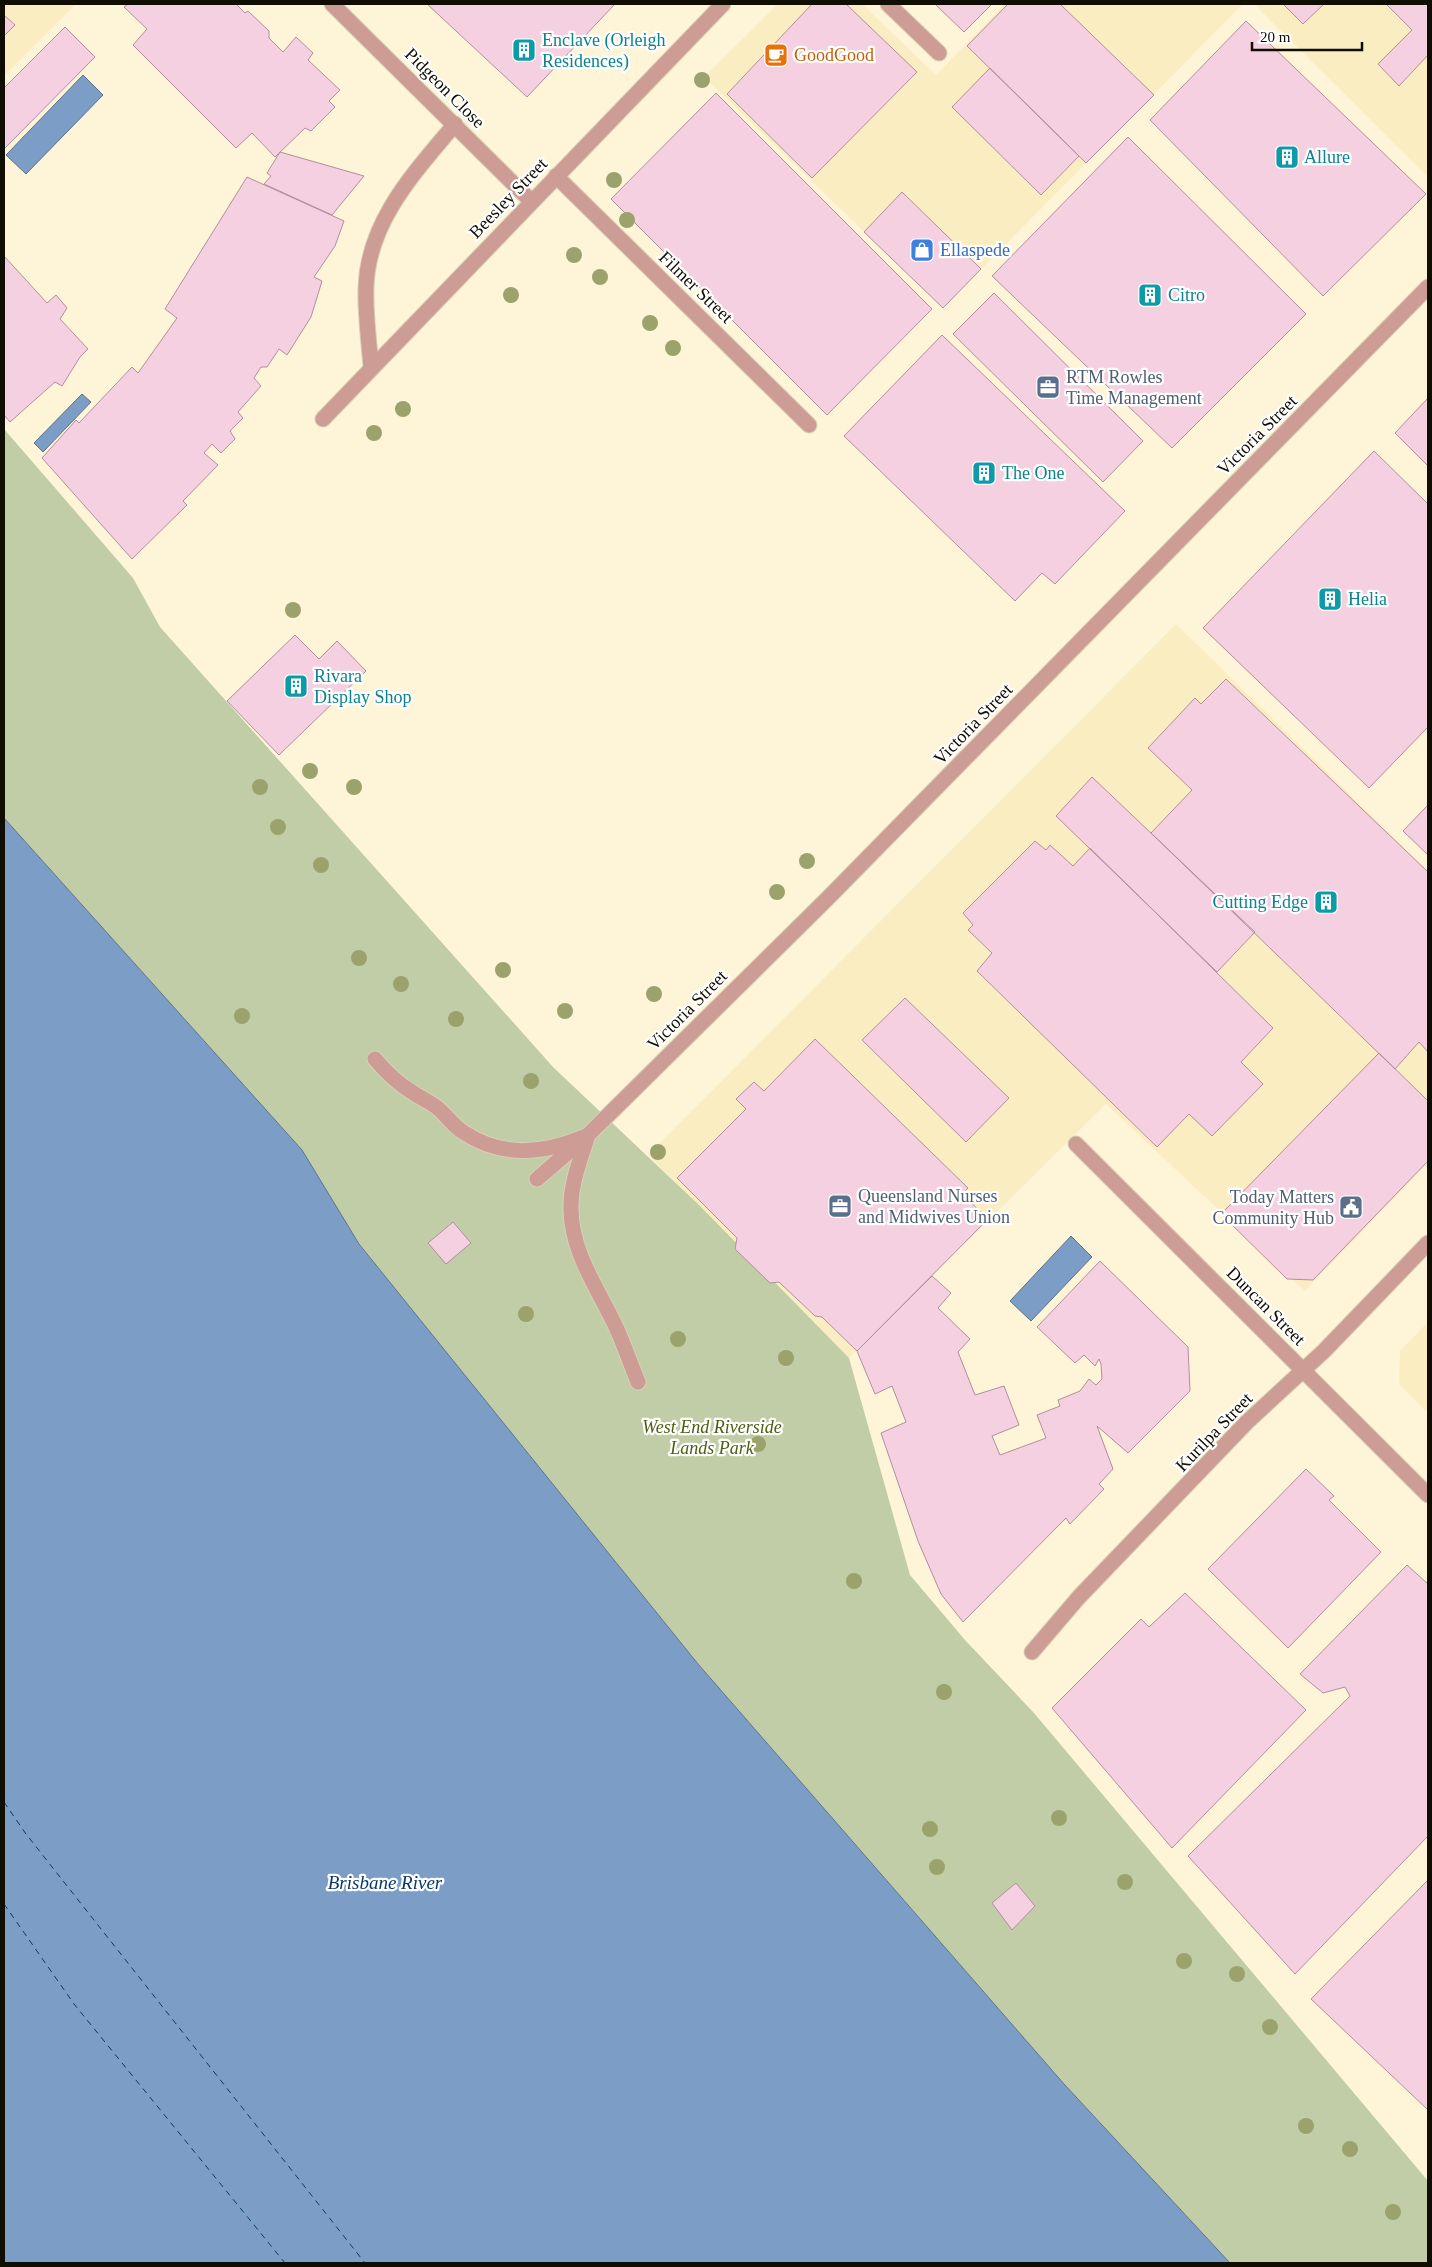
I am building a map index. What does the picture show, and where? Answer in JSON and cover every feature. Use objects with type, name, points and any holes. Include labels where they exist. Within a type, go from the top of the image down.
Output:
[{"type":"street","name":"Pidgeon Close","points":[[332,4],[531,201]]},
{"type":"street","name":"Beesley Street","points":[[323,419],[722,4]]},
{"type":"street","points":[[888,4],[939,54]]},
{"type":"street","points":[[372,367],[366,288],[369,258],[374,240],[396,198],[455,124]]},
{"type":"street","name":"Filmer Street","points":[[556,176],[809,425]]},
{"type":"street","name":"Victoria Street","points":[[537,1179],[588,1135],[828,898],[1428,287]]},
{"type":"street","points":[[375,1059],[396,1081],[436,1107],[461,1131],[476,1140],[515,1150],[535,1152],[562,1146],[588,1135]]},
{"type":"street","points":[[588,1135],[571,1199],[571,1212],[576,1242],[587,1270],[616,1328],[638,1382]]},
{"type":"street","name":"Duncan Street","points":[[1076,1144],[1304,1369],[1428,1495]]},
{"type":"street","name":"Kurilpa Street","points":[[1032,1652],[1079,1597],[1248,1422],[1304,1369],[1428,1243]]},
{"type":"shaded area","points":[[4,4],[76,4],[4,76]]},
{"type":"shaded area","points":[[778,4],[862,4],[936,75],[1005,4],[1243,4],[943,308],[704,77]]},
{"type":"shaded area","points":[[1254,4],[1428,4],[1428,177]]},
{"type":"shaded area","points":[[1176,624],[1428,871],[1428,1163],[1305,1291],[1106,1104],[849,1358],[648,1155]]},
{"type":"shaded area","points":[[1428,1322],[1428,1413],[1399,1384],[1400,1351]]},
{"type":"green space","name":"West End Riverside Lands Park","points":[[4,429],[133,578],[160,627],[553,1067],[699,1205],[849,1358],[910,1575],[965,1640],[1034,1713],[1428,2181],[1428,2263],[1230,2263],[1064,2084],[698,1664],[359,1244],[302,1150],[4,818]]},
{"type":"water","points":[[83,75],[103,95],[26,174],[6,155]]},
{"type":"water","points":[[82,394],[91,402],[43,452],[34,443]]},
{"type":"water","name":"Brisbane River","points":[[4,818],[302,1150],[359,1244],[698,1664],[1064,2084],[1230,2263],[4,2263]]},
{"type":"water","points":[[1071,1236],[1092,1257],[1031,1321],[1010,1301]]},
{"type":"building","points":[[128,4],[236,4],[245,13],[248,11],[269,31],[269,38],[283,52],[296,37],[313,53],[308,60],[340,90],[329,101],[335,107],[311,131],[305,128],[275,157],[252,133],[236,148],[133,45],[147,29],[124,7]]},
{"type":"building","name":"Enclave (Orleigh Residences)","points":[[427,4],[615,4],[527,97]]},
{"type":"building","points":[[812,4],[846,4],[917,72],[812,178],[727,94]]},
{"type":"building","points":[[935,4],[992,4],[964,32]]},
{"type":"building","points":[[1008,4],[1060,4],[1154,95],[1086,163],[967,46]]},
{"type":"building","points":[[1283,4],[1324,4],[1303,24]]},
{"type":"building","points":[[1386,4],[1428,4],[1428,55],[1399,86],[1378,64],[1412,30]]},
{"type":"building","points":[[4,15],[15,25],[4,36]]},
{"type":"building","name":"Allure","points":[[1246,21],[1426,194],[1323,296],[1150,120]]},
{"type":"building","points":[[65,27],[95,57],[4,149],[4,88]]},
{"type":"building","points":[[990,68],[1079,156],[1041,195],[952,107]]},
{"type":"building","points":[[716,93],[932,309],[827,415],[611,199]]},
{"type":"building","name":"Citro","points":[[1128,137],[1306,314],[1172,448],[992,276]]},
{"type":"building","points":[[280,152],[364,176],[332,215],[264,184],[271,176],[267,173]]},
{"type":"building","points":[[247,177],[344,221],[335,246],[314,277],[322,281],[311,317],[287,355],[279,349],[267,367],[261,367],[254,378],[261,386],[238,412],[243,418],[230,431],[235,439],[221,453],[212,444],[204,453],[218,465],[183,501],[187,505],[132,559],[42,458],[76,420],[79,423],[132,367],[138,373],[177,318],[165,309]]},
{"type":"building","name":"Ellaspede","points":[[902,192],[981,269],[943,308],[864,232]]},
{"type":"building","points":[[4,256],[47,303],[56,295],[67,308],[60,319],[88,349],[80,357],[62,386],[55,382],[10,422],[4,415]]},
{"type":"building","name":"RTM Rowles Time Management","points":[[994,293],[1143,441],[1103,482],[953,334]]},
{"type":"building","name":"The One","points":[[942,335],[1125,511],[1055,584],[1042,573],[1015,601],[844,436]]},
{"type":"building","points":[[1428,398],[1428,466],[1395,433]]},
{"type":"building","name":"Helia","points":[[1374,451],[1428,504],[1428,727],[1369,788],[1203,628]]},
{"type":"building","name":"Rivara Display Shop","points":[[295,635],[319,659],[337,641],[366,671],[279,755],[227,701]]},
{"type":"building","name":"Cutting Edge","points":[[1226,679],[1428,872],[1428,1052],[1419,1042],[1395,1069],[1151,833],[1192,790],[1148,748],[1195,698],[1201,704]]},
{"type":"building","points":[[1092,777],[1255,932],[1217,972],[1056,816]]},
{"type":"building","points":[[1428,805],[1428,855],[1403,831]]},
{"type":"building","points":[[1035,841],[1046,850],[1050,845],[1073,866],[1090,848],[1273,1028],[1241,1062],[1263,1084],[1212,1136],[1189,1114],[1157,1147],[977,971],[992,953],[968,930],[973,925],[963,913]]},
{"type":"building","points":[[905,998],[1009,1098],[966,1142],[862,1040]]},
{"type":"building","name":"Queensland Nurses and Midwives Union","points":[[815,1039],[968,1188],[962,1194],[988,1219],[857,1351],[822,1317],[815,1316],[779,1282],[770,1283],[735,1249],[737,1238],[677,1178],[746,1109],[736,1099],[754,1082],[764,1091]]},
{"type":"building","points":[[1379,1053],[1428,1101],[1428,1161],[1313,1280],[1287,1279],[1221,1214]]},
{"type":"building","points":[[453,1222],[471,1243],[446,1264],[428,1243]]},
{"type":"building","points":[[1100,1261],[1188,1347],[1190,1391],[1128,1453],[1097,1426],[1113,1469],[1099,1484],[1104,1489],[1070,1524],[1066,1518],[963,1622],[941,1594],[918,1541],[881,1433],[906,1422],[892,1386],[875,1394],[857,1351],[932,1276],[951,1293],[938,1308],[970,1339],[958,1352],[975,1395],[1004,1386],[1019,1425],[992,1436],[1000,1455],[1046,1438],[1037,1415],[1060,1406],[1058,1400],[1080,1391],[1089,1379],[1096,1385],[1102,1379],[1101,1364],[1099,1359],[1095,1366],[1084,1355],[1075,1363],[1037,1327]]},
{"type":"building","points":[[1306,1469],[1334,1496],[1329,1500],[1381,1552],[1288,1648],[1208,1569]]},
{"type":"building","points":[[1407,1565],[1428,1584],[1428,1836],[1295,1974],[1188,1856],[1350,1696],[1345,1687],[1323,1693],[1300,1674]]},
{"type":"building","points":[[1185,1593],[1306,1710],[1172,1848],[1052,1708],[1141,1619],[1149,1627]]},
{"type":"building","points":[[1428,1880],[1428,2110],[1311,1999]]},
{"type":"building","points":[[1016,1883],[1035,1906],[1012,1930],[992,1903]]},
{"type":"ferry route","points":[[4,1802],[26,1834],[365,2263]]},
{"type":"ferry route","points":[[4,1904],[74,2004],[285,2263]]},
{"type":"place","name":"Enclave (Orleigh Residences)","points":[[524,50]]},
{"type":"place","name":"GoodGood","points":[[776,55]]},
{"type":"place","name":"Allure","points":[[1287,157]]},
{"type":"place","name":"Ellaspede","points":[[922,250]]},
{"type":"place","name":"Citro","points":[[1150,295]]},
{"type":"place","name":"RTM Rowles Time Management","points":[[1048,387]]},
{"type":"place","name":"The One","points":[[984,473]]},
{"type":"place","name":"Helia","points":[[1330,599]]},
{"type":"place","name":"Rivara Display Shop","points":[[296,686]]},
{"type":"place","name":"Cutting Edge","points":[[1326,902]]},
{"type":"place","name":"Queensland Nurses and Midwives Union","points":[[840,1206]]},
{"type":"place","name":"Today Matters Community Hub","points":[[1351,1207]]}]
